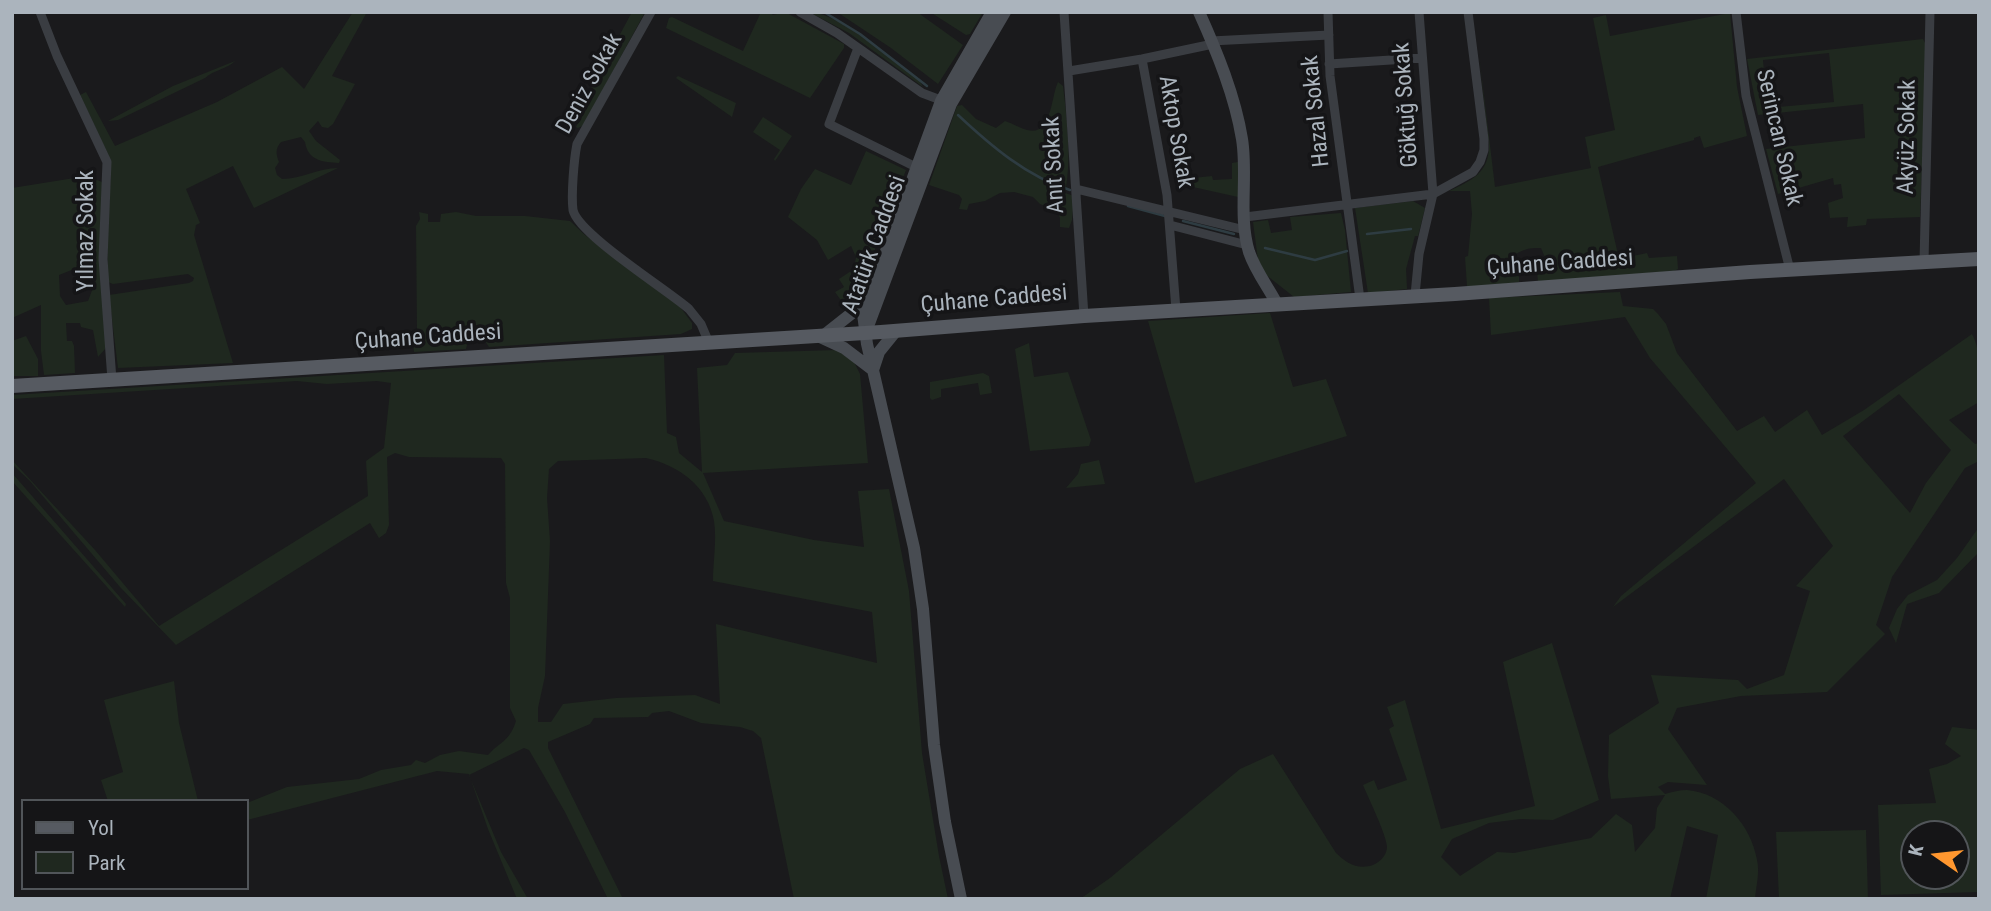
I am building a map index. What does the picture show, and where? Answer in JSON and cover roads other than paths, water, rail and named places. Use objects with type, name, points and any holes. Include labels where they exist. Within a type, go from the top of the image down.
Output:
[{"type":"main road","name":"Atatürk Caddesi","points":[[866,332],[863,314],[866,302],[946,102],[992,12]]},
{"type":"main road","name":"Atatürk Caddesi","points":[[946,102],[1006,12]]},
{"type":"main road","points":[[1199,12],[1231,95],[1242,138],[1247,244],[1252,259],[1277,304]]},
{"type":"main road","name":"Atatürk Caddesi","points":[[866,332],[920,170]]},
{"type":"main road","name":"Çuhane Caddesi","points":[[12,386],[820,336],[1084,316],[1979,259]]},
{"type":"main road","points":[[866,302],[820,336],[845,348],[873,370]]},
{"type":"main road","points":[[873,370],[879,352],[896,331]]},
{"type":"main road","points":[[866,332],[914,548],[923,609],[934,745],[961,899]]},
{"type":"street","name":"Yılmaz Sokak","points":[[40,12],[57,56],[107,162],[103,259],[112,380]]},
{"type":"street","name":"Deniz Sokak","points":[[652,12],[577,144],[573,210],[577,219],[594,237],[689,309],[701,324],[709,343]]},
{"type":"street","points":[[800,12],[922,93],[946,102]]},
{"type":"street","name":"Anıt Sokak","points":[[1064,12],[1084,316]]},
{"type":"street","name":"Hazal Sokak","points":[[1328,12],[1329,64],[1360,299]]},
{"type":"street","name":"Göktuğ Sokak","points":[[1415,295],[1419,254],[1433,194],[1419,12]]},
{"type":"street","points":[[1076,189],[1169,212],[1245,224],[1347,205],[1433,194],[1473,172],[1484,150],[1468,12]]},
{"type":"street","name":"Serincan Sokak","points":[[1736,12],[1746,96],[1790,270]]},
{"type":"street","name":"Akyüz Sokak","points":[[1924,262],[1930,12]]},
{"type":"street","points":[[1069,71],[1142,59],[1212,43],[1329,35]]},
{"type":"street","points":[[858,48],[828,124],[920,170]]},
{"type":"street","points":[[1329,64],[1422,58]]},
{"type":"street","name":"Aktop Sokak","points":[[1142,59],[1169,212],[1176,310]]},
{"type":"street","points":[[1170,225],[1247,244]]},
{"type":"waterway","points":[[824,12],[860,34],[927,86]]},
{"type":"waterway","points":[[958,115],[1024,168],[1070,190]]},
{"type":"waterway","points":[[1128,206],[1165,216]]},
{"type":"waterway","points":[[1183,221],[1234,234]]},
{"type":"waterway","points":[[1367,234],[1411,229]]},
{"type":"waterway","points":[[1265,248],[1315,260],[1347,251]]}]
